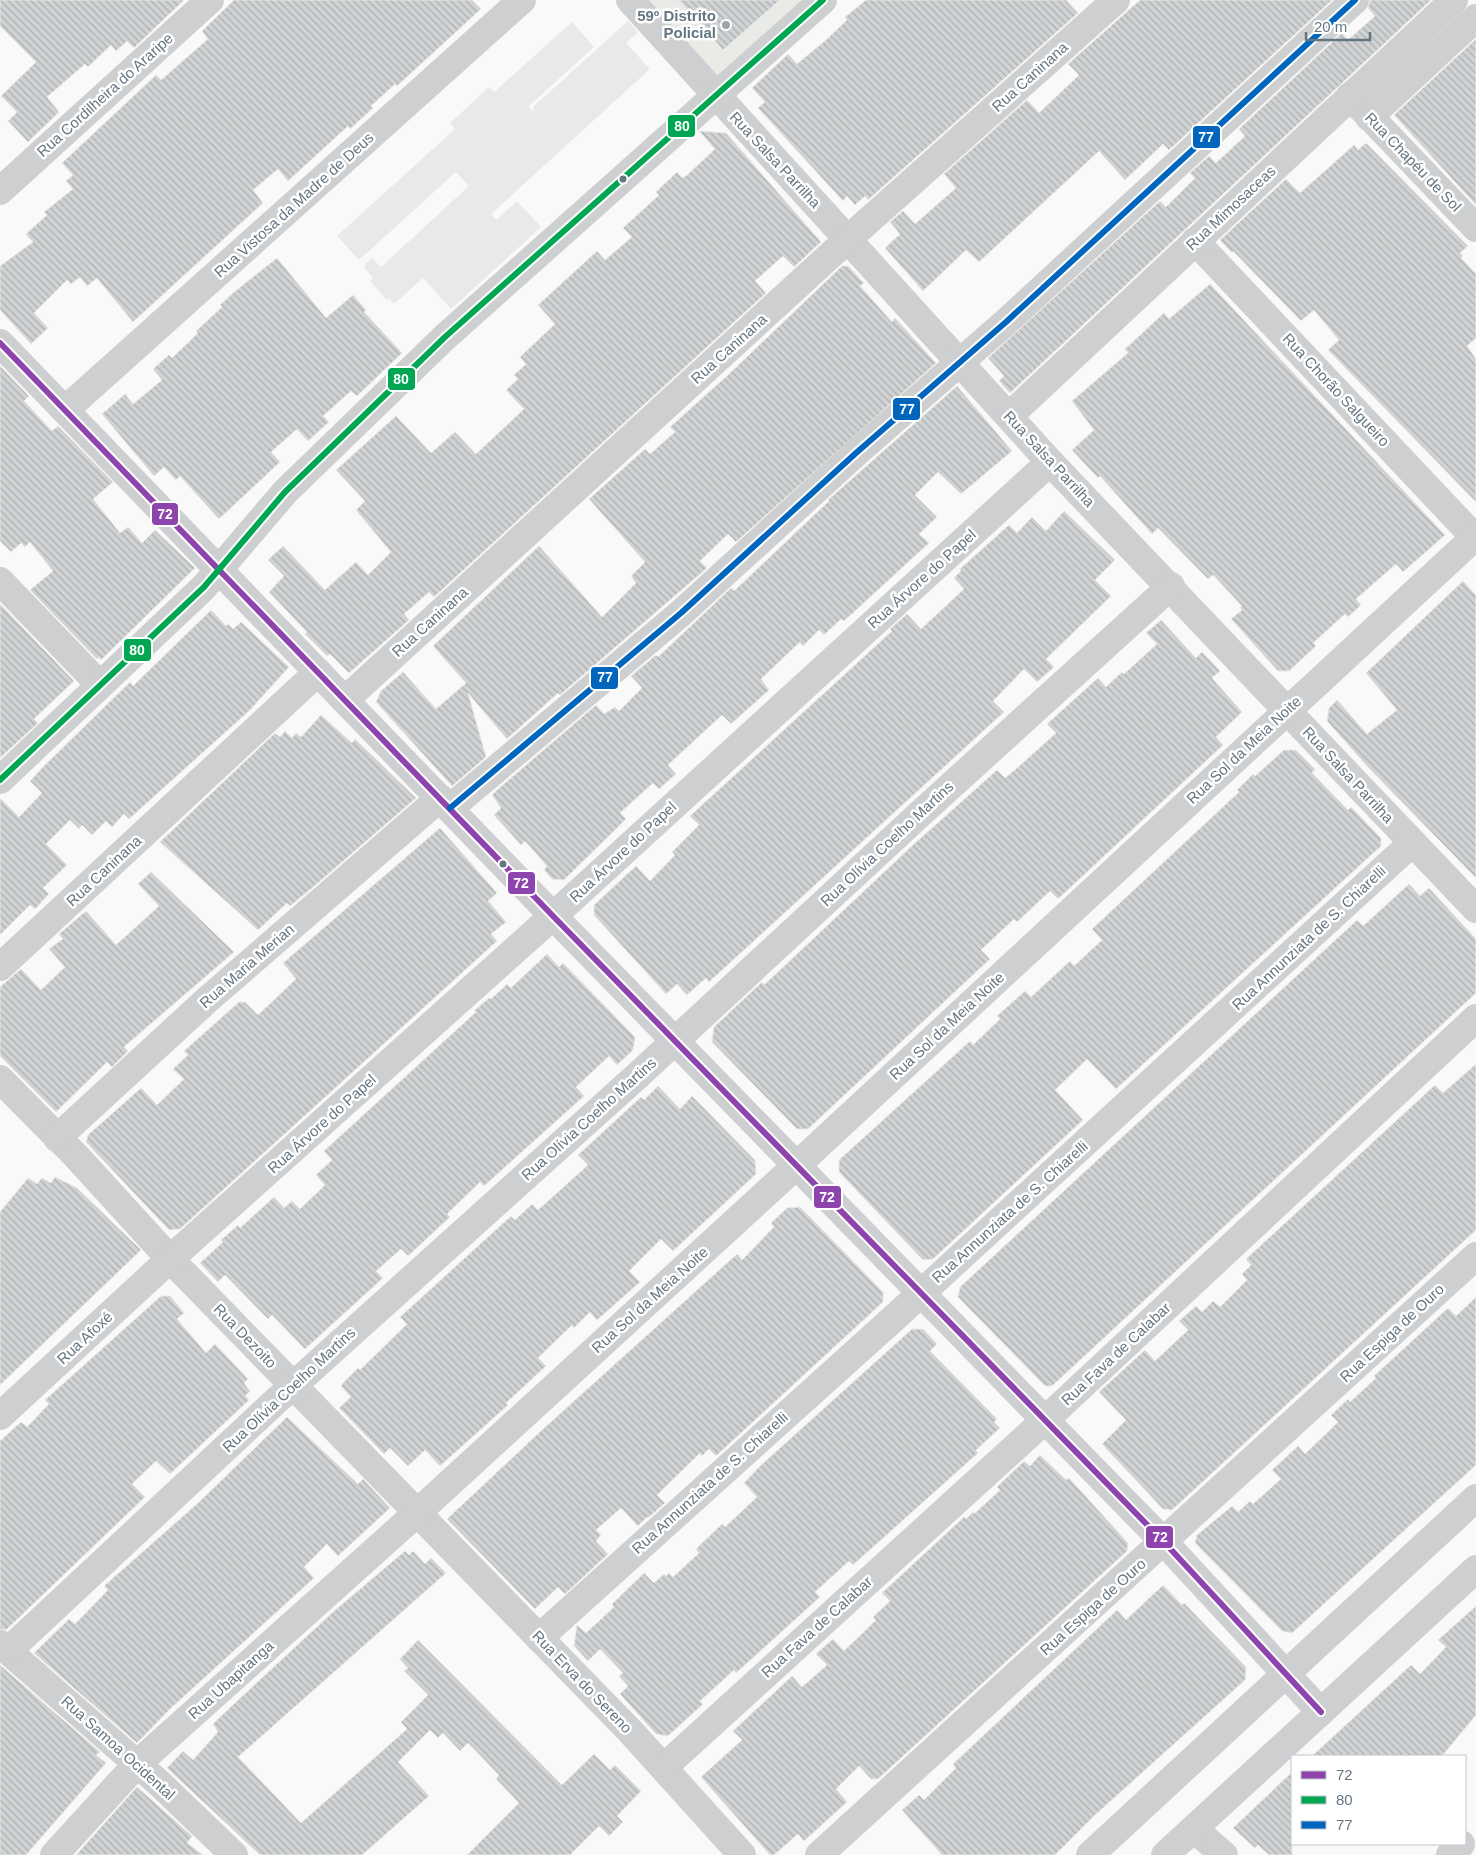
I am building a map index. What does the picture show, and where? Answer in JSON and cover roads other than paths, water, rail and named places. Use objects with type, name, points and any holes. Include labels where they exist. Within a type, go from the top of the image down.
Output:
[{"type":"street","name":"Rua Cordilheira do Araripe","points":[[0,191],[210,0]]},
{"type":"street","name":"Rua Vistosa da Madre de Deus","points":[[65,410],[522,0]]},
{"type":"street","name":"Rua Salsa Parrilha","points":[[630,0],[1050,462],[1171,586],[1476,909]]},
{"type":"street","points":[[0,780],[163,628],[219,571],[257,523],[335,442],[446,337],[823,0]]},
{"type":"street","name":"Rua Caninana","points":[[345,700],[848,239],[1116,0]]},
{"type":"street","name":"Rua Maria Merian","points":[[57,1138],[207,1000],[445,803],[669,624],[960,363],[1355,0]]},
{"type":"street","name":"Rua Mimosaceas","points":[[1009,416],[1454,0]]},
{"type":"street","points":[[1369,117],[1476,18]]},
{"type":"street","name":"Rua Chapéu de Sol","points":[[1350,96],[1476,228]]},
{"type":"street","name":"Rua Chorão Salgueiro","points":[[1195,241],[1475,537]]},
{"type":"street","points":[[0,343],[553,916],[1164,1542],[1321,1712]]},
{"type":"street","name":"Rua Árvore do Papel","points":[[170,1259],[553,916],[1050,462]]},
{"type":"street","name":"Rua Sol da Meia Noite","points":[[416,1513],[797,1165],[1475,537]]},
{"type":"street","points":[[0,581],[100,685]]},
{"type":"street","name":"Rua Olívia Coelho Martins","points":[[4,1647],[675,1041],[914,819],[1171,586]]},
{"type":"street","name":"Rua Caninana","points":[[0,967],[318,672]]},
{"type":"street","name":"Rua Annunziata de S. Chiarelli","points":[[539,1638],[921,1293],[1412,842]]},
{"type":"street","name":"Rua Fava de Calabar","points":[[664,1766],[1044,1421],[1476,1018]]},
{"type":"street","name":"Rua Dezoito","points":[[0,1079],[117,1200],[170,1259],[416,1513]]},
{"type":"street","name":"Rua Espiga de Ouro","points":[[819,1855],[1476,1256]]},
{"type":"street","name":"Rua Afoxé","points":[[3,1409],[170,1259]]},
{"type":"street","points":[[1090,1855],[1476,1498]]},
{"type":"street","name":"Rua Erva do Sereno","points":[[416,1513],[664,1766],[742,1855]]},
{"type":"street","name":"Rua Ubapitanga","points":[[54,1855],[138,1764],[416,1513]]},
{"type":"street","points":[[1165,1855],[1473,1576]]},
{"type":"street","name":"Rua Samoa Ocidental","points":[[4,1647],[138,1764],[234,1855]]},
{"type":"street","points":[[1194,1829],[1224,1855]]},
{"type":"street","points":[[1466,1840],[1476,1830]]},
{"type":"street","points":[[1450,1855],[1461,1845]]},
{"type":"place","name":"59º Distrito Policial","points":[[726,25]]}]
